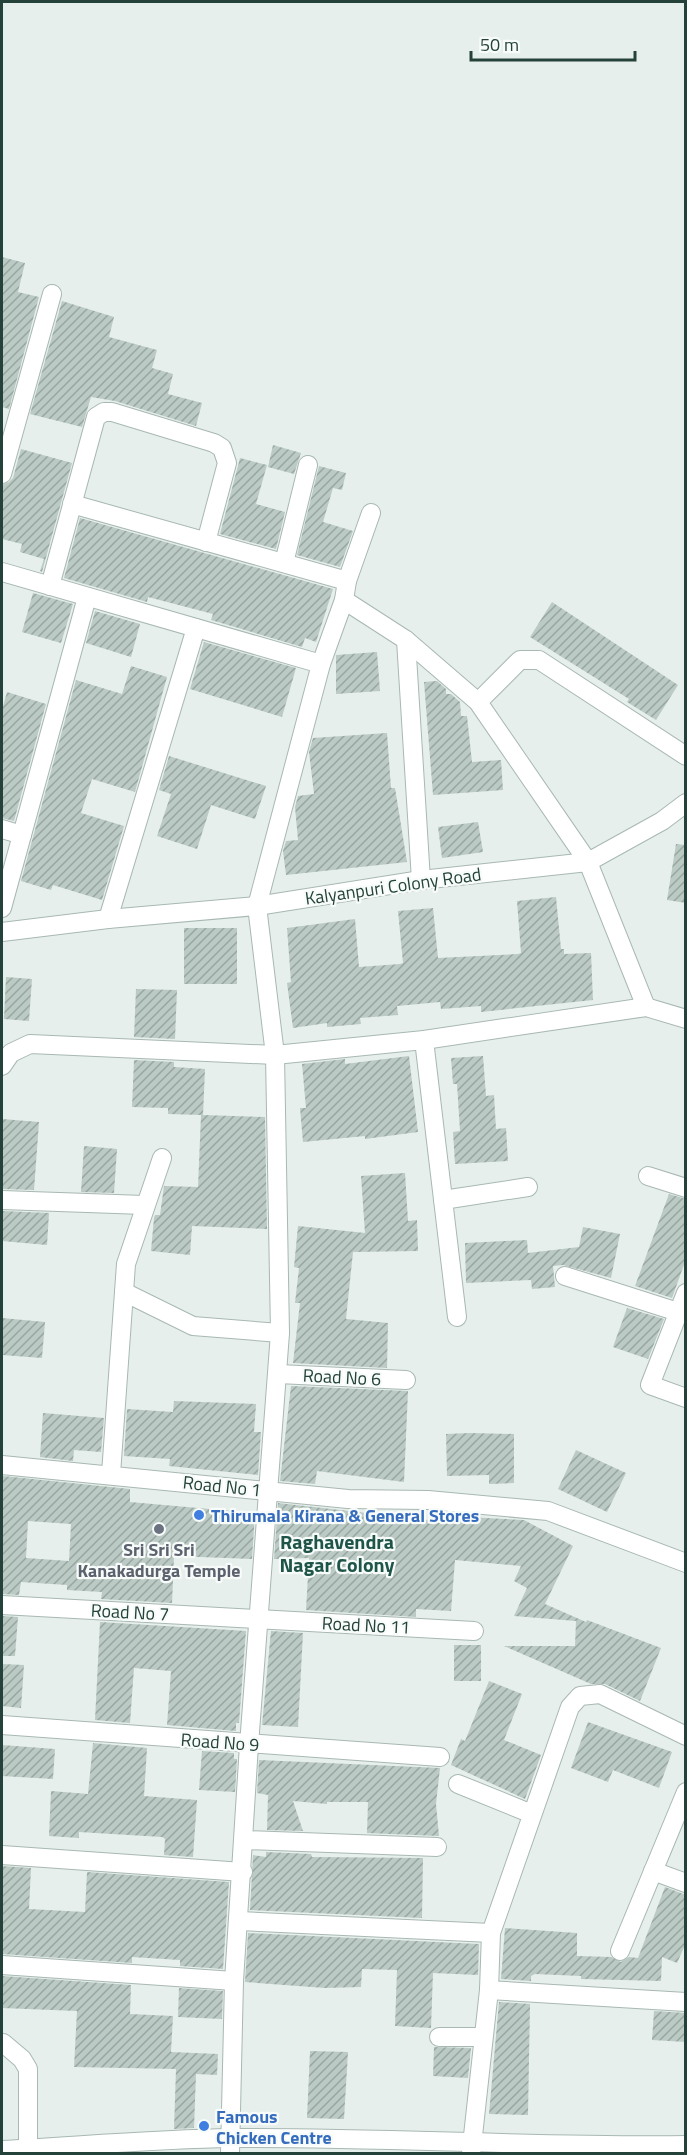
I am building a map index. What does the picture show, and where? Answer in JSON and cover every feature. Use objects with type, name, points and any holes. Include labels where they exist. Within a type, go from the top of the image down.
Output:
[{"type":"street","points":[[2,474],[52,294]]},
{"type":"street","points":[[50,586],[96,417],[105,412],[112,412],[214,443],[222,448],[227,462],[207,542]]},
{"type":"street","points":[[284,563],[309,465]]},
{"type":"street","points":[[72,504],[347,581]]},
{"type":"street","points":[[230,2146],[234,1981],[280,1333],[275,1055],[257,906],[321,664],[371,513]]},
{"type":"street","points":[[2,572],[321,664]]},
{"type":"street","points":[[2,908],[87,597]]},
{"type":"street","points":[[344,600],[406,640],[478,702],[588,861],[646,1007]]},
{"type":"street","points":[[108,919],[196,628]]},
{"type":"street","points":[[406,640],[421,880]]},
{"type":"street","points":[[478,702],[520,660],[539,660],[686,756]]},
{"type":"street","points":[[588,861],[662,821],[686,803]]},
{"type":"street","points":[[2,829],[22,835]]},
{"type":"street","name":"Kalyanpuri Colony Road","points":[[2,932],[108,919],[257,906],[421,880],[588,861]]},
{"type":"street","points":[[3,1060],[11,1053],[30,1044],[275,1055],[424,1040],[646,1007],[686,1019]]},
{"type":"street","points":[[424,1040],[457,1317]]},
{"type":"street","points":[[111,1474],[126,1264],[162,1158]]},
{"type":"street","points":[[648,1176],[686,1188]]},
{"type":"street","points":[[443,1200],[528,1187]]},
{"type":"street","points":[[2,1200],[144,1206]]},
{"type":"street","points":[[565,1276],[678,1312]]},
{"type":"street","points":[[124,1292],[193,1326],[280,1333]]},
{"type":"street","points":[[686,1293],[650,1385],[686,1398]]},
{"type":"street","name":"Road No 6","points":[[278,1374],[406,1380]]},
{"type":"street","name":"Road No 1","points":[[2,1465],[267,1491],[548,1511],[686,1563]]},
{"type":"street","name":"Road No 7","points":[[2,1605],[258,1619]]},
{"type":"street","name":"Road No 11","points":[[258,1619],[474,1631]]},
{"type":"street","points":[[471,2147],[489,1990],[491,1933],[570,1707],[580,1696],[600,1694],[686,1736]]},
{"type":"street","name":"Road No 9","points":[[2,1725],[249,1745],[440,1757]]},
{"type":"street","points":[[458,1784],[532,1814]]},
{"type":"street","points":[[620,1951],[686,1792]]},
{"type":"street","points":[[244,1840],[437,1847]]},
{"type":"street","points":[[2,1855],[243,1872]]},
{"type":"street","points":[[653,1871],[686,1883]]},
{"type":"street","points":[[239,1921],[491,1933]]},
{"type":"street","points":[[2,1965],[234,1981]]},
{"type":"street","points":[[489,1990],[686,2002]]},
{"type":"street","points":[[439,2037],[483,2037]]},
{"type":"street","points":[[3,2043],[22,2059],[28,2069],[28,2149]]},
{"type":"street","points":[[2,2150],[230,2146],[584,2150],[686,2145]]},
{"type":"building","points":[[2,257],[25,263],[18,292],[39,297],[9,409],[2,407]]},
{"type":"building","points":[[62,301],[114,317],[109,337],[157,350],[152,368],[173,374],[168,394],[202,403],[196,426],[115,401],[91,397],[82,427],[30,414]]},
{"type":"building","points":[[273,445],[301,453],[294,474],[268,467]]},
{"type":"building","points":[[21,449],[72,463],[42,572],[40,571],[44,559],[20,552],[22,544],[2,539],[2,485],[13,478]]},
{"type":"building","points":[[240,458],[267,465],[256,504],[285,512],[276,549],[220,534]]},
{"type":"building","points":[[319,466],[346,473],[342,490],[333,488],[323,522],[353,531],[340,567],[297,555]]},
{"type":"building","points":[[80,518],[333,589],[316,642],[305,638],[302,647],[211,620],[213,614],[148,597],[147,602],[64,578]]},
{"type":"building","points":[[33,593],[73,604],[61,643],[22,632]]},
{"type":"building","points":[[552,602],[678,685],[656,720],[627,702],[629,699],[530,637]]},
{"type":"building","points":[[95,611],[140,624],[131,657],[86,643]]},
{"type":"building","points":[[204,642],[296,668],[282,717],[190,689]]},
{"type":"building","points":[[377,652],[380,691],[336,694],[336,655]]},
{"type":"building","points":[[131,666],[167,677],[135,792],[92,779],[81,813],[124,826],[102,900],[53,885],[51,890],[21,881],[76,680],[122,694]]},
{"type":"building","points":[[437,681],[446,689],[446,694],[451,694],[460,702],[461,716],[467,716],[472,762],[501,760],[503,790],[433,795],[424,682]]},
{"type":"building","points":[[7,692],[46,704],[14,821],[2,818],[2,710]]},
{"type":"building","points":[[387,733],[391,788],[395,788],[407,862],[286,875],[283,851],[286,841],[298,840],[295,807],[298,796],[314,794],[309,752],[313,738]]},
{"type":"building","points":[[169,756],[266,786],[255,819],[211,805],[197,849],[157,836],[171,794],[159,790]]},
{"type":"building","points":[[478,822],[483,852],[442,858],[438,827]]},
{"type":"building","points":[[676,844],[686,845],[686,903],[667,900]]},
{"type":"building","points":[[556,897],[561,949],[564,949],[564,954],[591,953],[593,1000],[481,1012],[481,1006],[441,1009],[440,1002],[397,1006],[398,1015],[360,1018],[361,1024],[327,1027],[327,1023],[293,1028],[287,983],[291,982],[287,928],[355,919],[359,967],[400,964],[403,963],[398,911],[433,908],[438,958],[518,954],[521,953],[517,901]]},
{"type":"building","points":[[184,928],[237,928],[237,984],[184,984]]},
{"type":"building","points":[[6,977],[32,979],[29,1021],[4,1019]]},
{"type":"building","points":[[136,989],[177,990],[175,1039],[134,1037]]},
{"type":"building","points":[[409,1056],[418,1132],[365,1139],[365,1136],[303,1142],[300,1108],[306,1108],[302,1064],[345,1059],[345,1064]]},
{"type":"building","points":[[483,1056],[486,1096],[494,1095],[496,1129],[506,1128],[508,1161],[455,1164],[453,1132],[460,1131],[457,1084],[453,1084],[451,1058]]},
{"type":"building","points":[[134,1060],[174,1062],[174,1067],[205,1069],[203,1115],[265,1117],[267,1229],[192,1226],[190,1255],[151,1251],[154,1218],[155,1215],[160,1215],[164,1186],[198,1187],[201,1115],[168,1114],[168,1108],[132,1107]]},
{"type":"building","points":[[2,1119],[39,1122],[34,1190],[2,1189]]},
{"type":"building","points":[[84,1146],[117,1149],[114,1193],[81,1192]]},
{"type":"building","points":[[405,1173],[408,1221],[417,1220],[418,1251],[353,1252],[346,1319],[388,1323],[387,1368],[293,1363],[300,1303],[295,1303],[299,1268],[294,1267],[298,1226],[365,1233],[361,1176]]},
{"type":"building","points":[[669,1194],[686,1199],[686,1259],[672,1298],[635,1286]]},
{"type":"building","points":[[2,1211],[49,1213],[47,1245],[2,1241]]},
{"type":"building","points":[[583,1227],[620,1234],[611,1278],[563,1265],[553,1266],[555,1287],[532,1289],[531,1280],[466,1283],[465,1243],[527,1240],[528,1253],[579,1247]]},
{"type":"building","points":[[627,1308],[664,1319],[648,1359],[613,1347]]},
{"type":"building","points":[[2,1318],[45,1322],[42,1358],[2,1355]]},
{"type":"building","points":[[291,1386],[408,1391],[404,1482],[317,1471],[315,1484],[280,1481]]},
{"type":"building","points":[[174,1401],[256,1404],[254,1432],[261,1432],[258,1475],[169,1466],[170,1459],[124,1456],[127,1409],[173,1412]]},
{"type":"building","points":[[43,1413],[104,1418],[101,1452],[74,1450],[73,1461],[40,1457]]},
{"type":"building","points":[[446,1434],[514,1434],[514,1483],[489,1484],[489,1475],[447,1476]]},
{"type":"building","points":[[576,1450],[626,1473],[607,1512],[558,1489]]},
{"type":"building","points":[[3,1476],[130,1489],[130,1502],[255,1513],[252,1559],[174,1556],[172,1603],[101,1599],[102,1592],[67,1590],[67,1585],[21,1582],[19,1595],[2,1594]],"holes":[[[28,1521],[71,1524],[69,1561],[26,1558]]]},
{"type":"building","points":[[278,1503],[429,1520],[430,1515],[524,1520],[573,1546],[545,1604],[586,1622],[587,1620],[661,1648],[640,1701],[605,1684],[591,1684],[504,1646],[575,1646],[576,1621],[514,1616],[527,1588],[514,1581],[521,1566],[455,1560],[451,1611],[416,1609],[416,1617],[306,1610],[309,1558],[274,1559]]},
{"type":"building","points":[[2,1616],[18,1617],[15,1656],[2,1656]]},
{"type":"building","points":[[100,1622],[246,1631],[239,1723],[236,1723],[236,1731],[167,1725],[171,1671],[134,1668],[130,1723],[95,1720]]},
{"type":"building","points":[[271,1631],[303,1633],[298,1727],[262,1725]]},
{"type":"building","points":[[454,1645],[481,1645],[481,1681],[454,1681]]},
{"type":"building","points":[[2,1664],[24,1665],[21,1708],[2,1706]]},
{"type":"building","points":[[489,1681],[522,1694],[504,1740],[541,1755],[525,1799],[451,1765],[461,1739],[465,1741]]},
{"type":"building","points":[[588,1722],[672,1752],[659,1788],[613,1770],[608,1782],[571,1768]]},
{"type":"building","points":[[93,1743],[147,1748],[144,1796],[197,1800],[193,1857],[164,1855],[165,1839],[162,1837],[79,1832],[79,1838],[49,1836],[51,1791],[88,1794]]},
{"type":"building","points":[[2,1745],[55,1749],[53,1779],[2,1776]]},
{"type":"building","points":[[202,1751],[234,1753],[234,1759],[237,1759],[235,1792],[199,1790]]},
{"type":"building","points":[[259,1760],[440,1768],[436,1804],[439,1836],[367,1833],[368,1802],[327,1802],[327,1804],[293,1801],[303,1831],[267,1830],[268,1795],[257,1793]]},
{"type":"building","points":[[266,1852],[311,1854],[312,1857],[423,1858],[422,1918],[250,1910],[253,1855],[266,1857]]},
{"type":"building","points":[[2,1866],[31,1868],[29,1909],[85,1912],[87,1872],[229,1882],[223,1969],[180,1966],[180,1960],[132,1957],[132,1963],[2,1954]]},
{"type":"building","points":[[665,1887],[686,1895],[686,1943],[677,1963],[662,1957],[661,1981],[581,1979],[581,1976],[535,1974],[531,1976],[531,1981],[501,1979],[505,1928],[577,1933],[577,1956],[611,1957],[621,1962],[629,1957],[638,1958]]},
{"type":"building","points":[[248,1933],[479,1944],[478,1975],[433,1973],[431,2028],[395,2026],[397,1970],[362,1969],[361,1987],[325,1988],[245,1982]]},
{"type":"building","points":[[2,1976],[131,1985],[130,2014],[173,2016],[171,2052],[218,2054],[217,2075],[196,2074],[194,2128],[174,2129],[176,2069],[74,2067],[77,2011],[2,2008]]},
{"type":"building","points":[[179,1988],[223,1991],[222,2019],[178,2017]]},
{"type":"building","points":[[499,2002],[530,2004],[528,2115],[489,2114]]},
{"type":"building","points":[[654,2011],[686,2013],[686,2042],[652,2040]]},
{"type":"building","points":[[434,2047],[471,2048],[468,2078],[433,2076]]},
{"type":"building","points":[[310,2051],[348,2052],[344,2119],[307,2118]]},
{"type":"place","name":"Thirumala Kirana & General Stores","points":[[199,1515]]},
{"type":"place","name":"Sri Sri Sri Kanakadurga Temple","points":[[159,1529]]},
{"type":"place","name":"Famous Chicken Centre","points":[[204,2126]]},
{"type":"district","name":"Raghavendra Nagar Colony","points":[[337,1552]]}]
